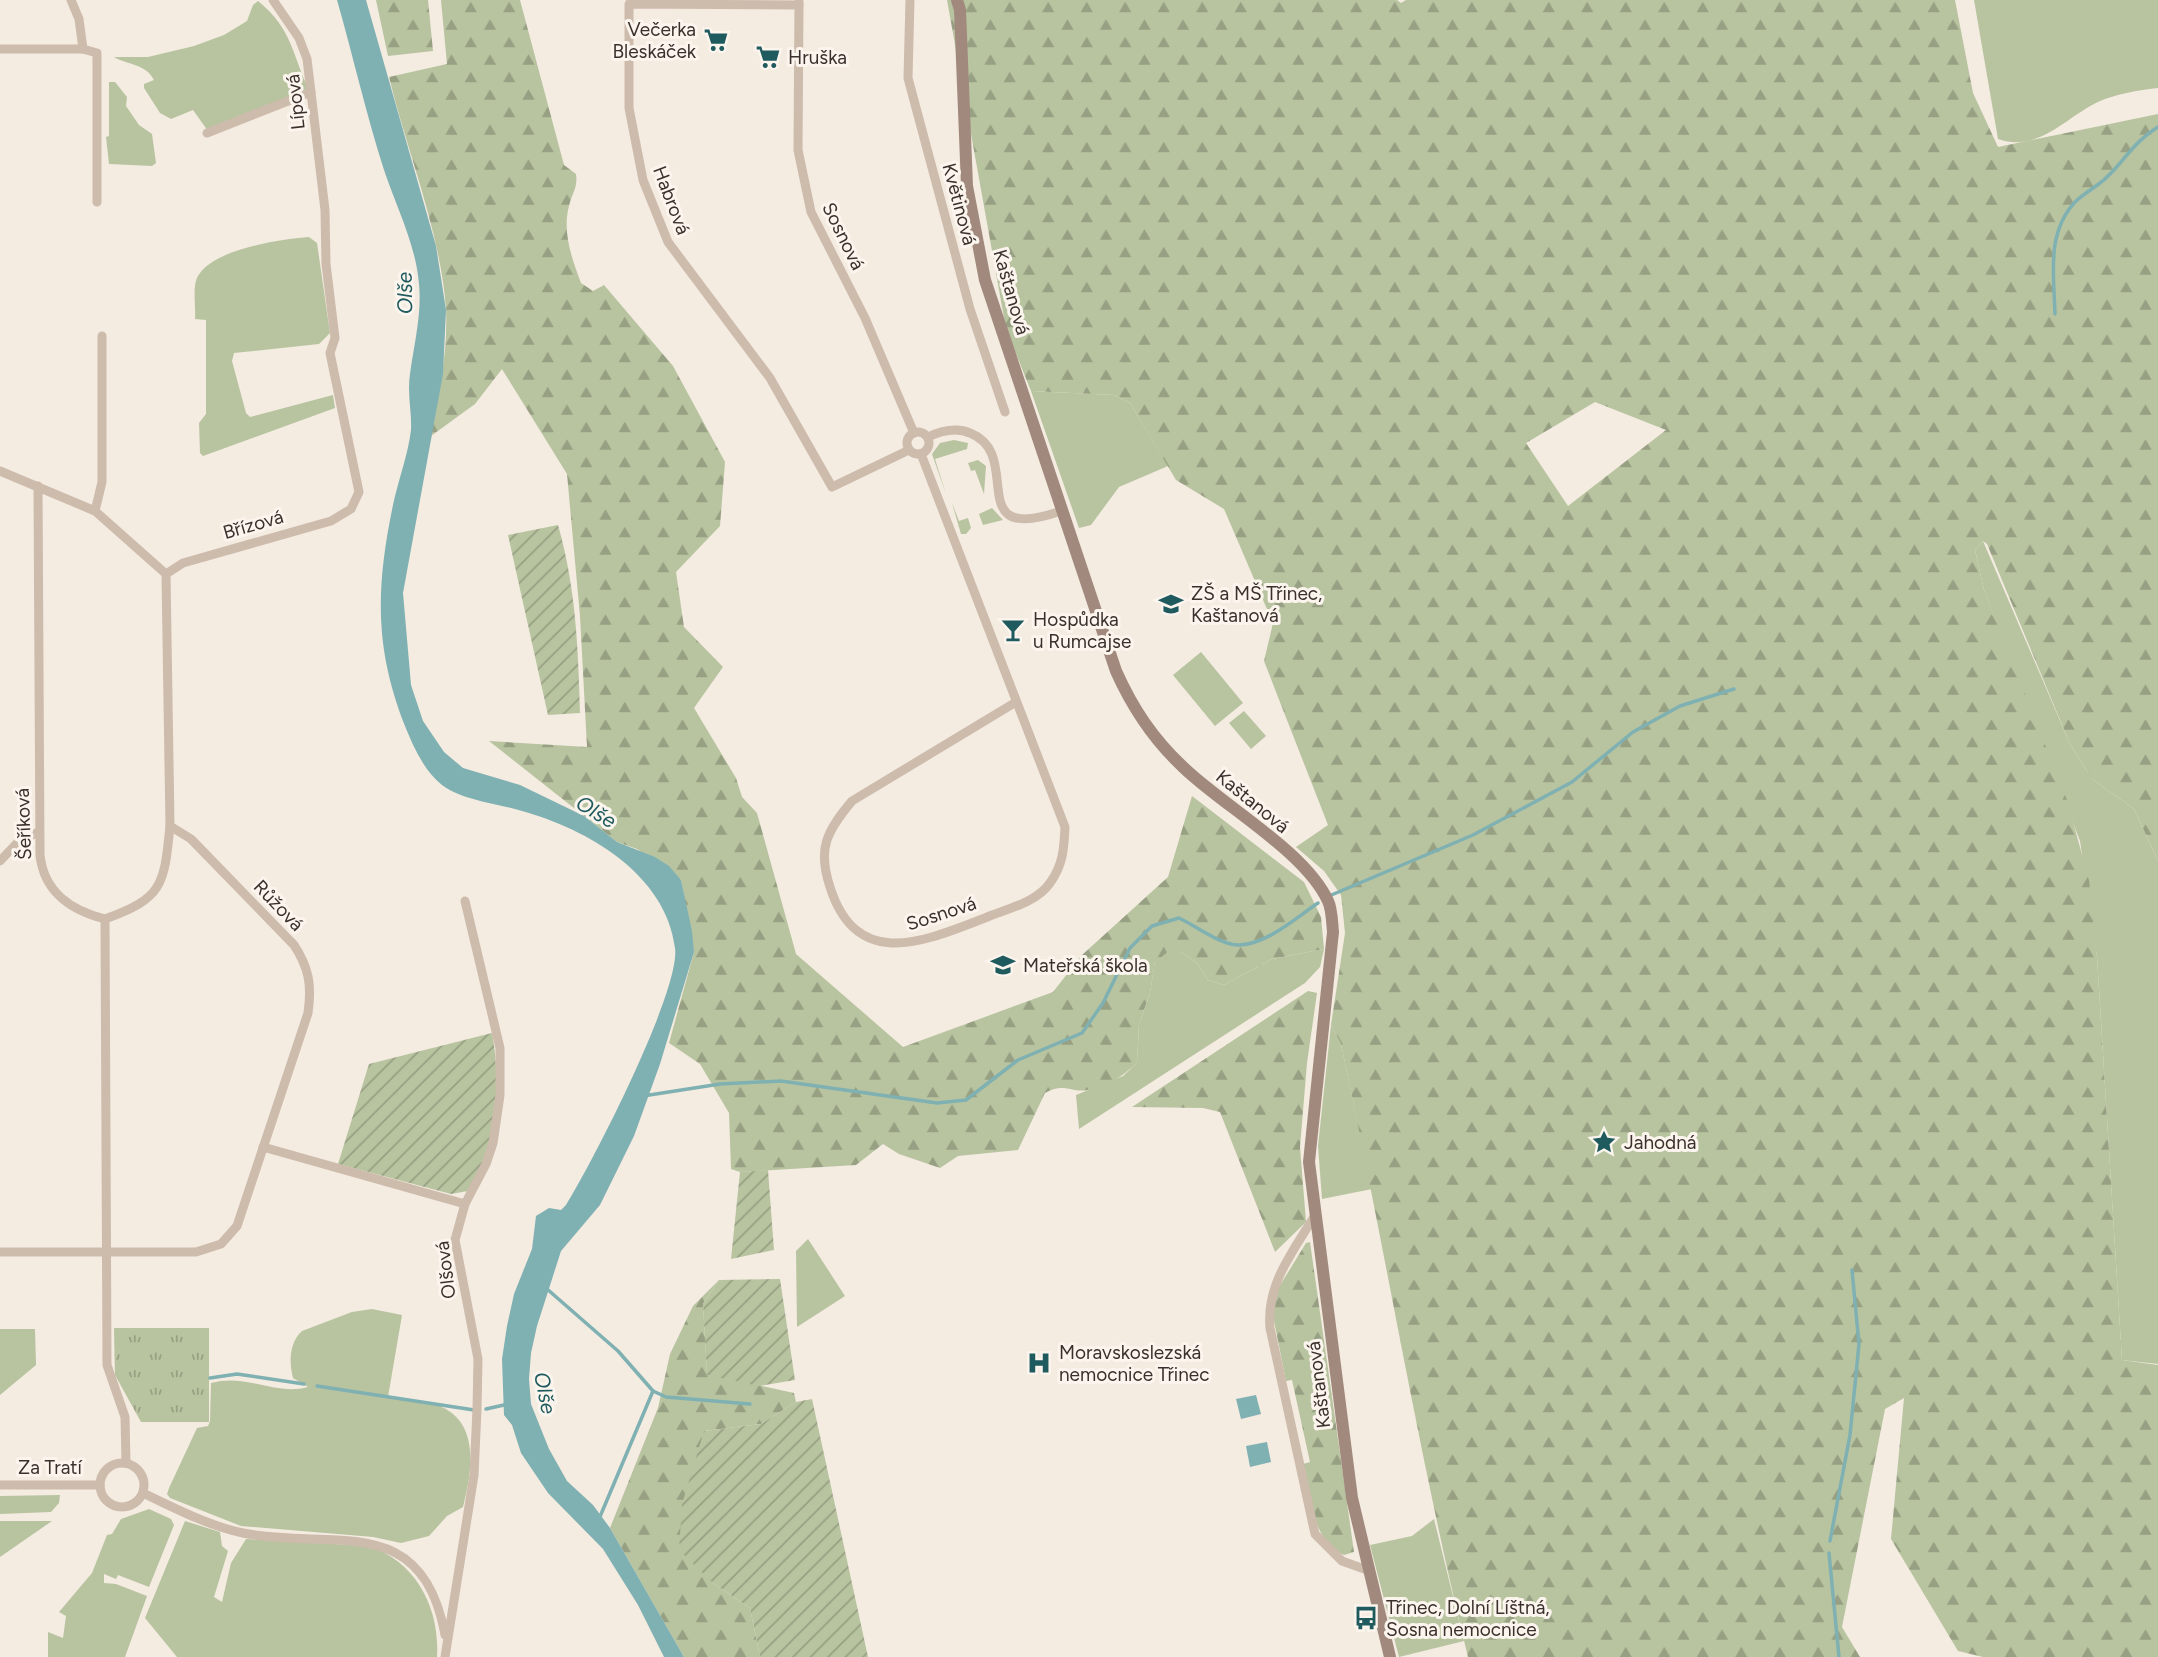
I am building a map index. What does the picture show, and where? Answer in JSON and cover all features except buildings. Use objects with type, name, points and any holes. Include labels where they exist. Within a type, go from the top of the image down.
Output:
[{"type":"street","points":[[71,0],[79,19],[83,49]]},
{"type":"street","name":"Lípová","points":[[273,0],[299,38],[307,59],[326,210],[326,264],[335,338],[330,354],[359,492],[351,509]]},
{"type":"street","name":"Květinová","points":[[910,0],[908,78],[978,337],[1005,412]]},
{"type":"street","name":"Kaštanová","points":[[957,0],[967,186],[985,281],[1116,671],[1133,708],[1151,734],[1184,768],[1311,875],[1329,902],[1334,932],[1309,1162],[1352,1498],[1367,1570],[1390,1657]]},
{"type":"street","name":"Sosnová","points":[[799,3],[798,150],[811,212],[865,318],[914,433]]},
{"type":"street","name":"Habrová","points":[[799,3],[629,4],[629,108],[643,180],[668,242],[770,378],[832,487],[909,450]]},
{"type":"street","points":[[0,49],[83,49],[97,52],[97,202]]},
{"type":"street","points":[[207,133],[311,92]]},
{"type":"street","points":[[95,511],[102,482],[102,336]]},
{"type":"street","points":[[928,437],[958,430],[971,433],[984,442],[995,459],[999,502],[1014,517],[1031,520],[1061,511]]},
{"type":"street","points":[[921,431],[928,437],[927,446],[921,454],[909,450],[909,442],[914,433],[921,431]]},
{"type":"street","name":"Sosnová","points":[[921,454],[1065,827],[1064,857],[1049,884],[1024,902],[925,940],[890,944],[868,939],[846,920],[833,898],[823,868],[825,845],[833,824],[852,801],[1016,702]]},
{"type":"street","points":[[0,471],[95,511],[166,574],[170,826],[164,877],[148,897],[125,912],[104,919],[107,1365],[125,1417],[126,1463]]},
{"type":"street","name":"Šeříková","points":[[38,486],[41,866],[47,883],[74,909],[104,919]]},
{"type":"street","name":"Břízová","points":[[166,574],[183,563],[331,520],[351,509]]},
{"type":"street","name":"Růžová","points":[[0,1252],[196,1252],[221,1244],[237,1226],[308,1013],[312,990],[307,965],[294,945],[191,839],[170,826]]},
{"type":"street","points":[[0,861],[20,839],[39,832]]},
{"type":"street","name":"Olšová","points":[[445,1657],[474,1475],[477,1409],[478,1359],[454,1240],[465,1204],[494,1143],[500,1095],[500,1048],[465,901]]},
{"type":"street","points":[[263,1147],[465,1204]]},
{"type":"street","points":[[1316,1215],[1274,1283],[1268,1307],[1269,1328],[1315,1534],[1342,1561],[1367,1570]]},
{"type":"street","points":[[126,1463],[139,1471],[143,1478],[143,1493],[134,1504],[120,1507],[107,1500],[100,1485],[108,1468],[126,1463]]},
{"type":"street","name":"Za Tratí","points":[[0,1485],[100,1485]]},
{"type":"street","name":"Olšová","points":[[143,1493],[244,1533],[349,1539],[393,1550],[423,1578],[442,1619],[446,1643]]},
{"type":"green space","points":[[376,0],[428,0],[433,51],[388,56]]},
{"type":"green space","points":[[441,0],[520,0],[564,165],[576,174],[567,216],[567,235],[581,283],[593,291],[604,285],[673,366],[725,462],[720,526],[676,572],[684,627],[723,667],[694,708],[736,778],[742,797],[757,813],[796,954],[903,1047],[1053,992],[1082,955],[1168,877],[1192,796],[1304,882],[1321,917],[1324,949],[1272,959],[1224,985],[1208,980],[1197,963],[1181,952],[1168,952],[1155,962],[1150,993],[1139,1024],[1137,1063],[1121,1076],[1095,1089],[1082,1091],[1058,1088],[1045,1093],[1018,1150],[958,1156],[940,1168],[899,1154],[883,1144],[856,1165],[740,1172],[731,1169],[729,1113],[700,1064],[669,1043],[694,952],[681,880],[637,849],[617,842],[489,741],[587,747],[580,616],[567,474],[502,369],[475,404],[431,436],[446,342],[443,281],[431,222],[389,77],[447,64]]},
{"type":"green space","points":[[947,0],[1397,0],[1401,3],[1406,0],[1955,0],[1973,93],[1998,147],[2158,114],[2158,861],[2134,809],[2092,779],[2070,744],[1987,544],[1983,541],[1975,550],[1984,590],[2067,800],[2089,880],[2097,957],[2122,1360],[2158,1365],[2158,1657],[1983,1657],[1958,1651],[1891,1539],[1904,1398],[1885,1409],[1842,1627],[1860,1657],[1468,1657],[1417,1428],[1341,1044],[1331,1025],[1345,933],[1341,895],[1324,871],[1296,847],[1328,825],[1264,661],[1273,623],[1224,509],[1176,480],[1130,403],[1114,395],[1031,391],[1006,329]],"holes":[[[1595,402],[1666,430],[1568,506],[1526,443]]]},
{"type":"green space","points":[[1974,0],[2158,0],[2158,88],[2105,99],[2041,137],[2013,142],[1998,139]]},
{"type":"green space","points":[[258,1],[270,11],[285,33],[310,92],[208,131],[193,110],[171,119],[160,113],[144,88],[144,84],[154,80],[151,75],[142,68],[114,57],[148,57],[194,46],[224,35],[247,21],[253,5]]},
{"type":"green space","points":[[109,82],[115,82],[127,97],[126,106],[139,125],[152,134],[156,163],[152,166],[109,164],[106,137],[109,136]]},
{"type":"green space","points":[[309,237],[317,243],[330,333],[319,344],[234,353],[232,361],[246,413],[250,417],[333,395],[335,408],[203,456],[200,453],[199,423],[206,414],[206,320],[195,319],[196,280],[206,267],[232,252],[266,243]]},
{"type":"green space","points":[[1031,391],[1114,395],[1130,403],[1168,466],[1119,487],[1091,525],[1079,528]]},
{"type":"green space","points":[[954,440],[968,443],[967,449],[935,459],[946,494],[932,454],[940,443]]},
{"type":"green space","points":[[978,460],[986,466],[984,494],[975,470],[971,471],[968,463]]},
{"type":"green space","points":[[952,503],[959,521],[968,518],[971,528],[966,534],[961,534]]},
{"type":"green space","points":[[992,508],[1003,520],[983,525],[979,514]]},
{"type":"green space","points":[[558,525],[572,595],[580,713],[548,715],[508,535]]},
{"type":"green space","points":[[1983,541],[2070,744],[2092,779],[2134,809],[2158,861],[2158,1364],[2122,1360],[2097,957],[2080,841],[1984,590],[1975,550]]},
{"type":"green space","points":[[1201,652],[1243,703],[1215,726],[1173,675]]},
{"type":"green space","points":[[1244,711],[1266,736],[1251,749],[1229,723]]},
{"type":"green space","points":[[1324,949],[1320,967],[1305,983],[1079,1129],[1076,1095],[1123,1076],[1137,1063],[1139,1024],[1150,993],[1155,961],[1168,952],[1181,952],[1197,963],[1208,980],[1224,985],[1272,959]]},
{"type":"green space","points":[[1308,991],[1317,993],[1307,1063],[1300,1147],[1306,1222],[1275,1252],[1220,1112],[1203,1108],[1132,1107]]},
{"type":"green space","points":[[1331,1025],[1341,1044],[1372,1189],[1322,1199],[1318,1146]]},
{"type":"green space","points":[[492,1033],[496,1063],[493,1133],[482,1166],[468,1191],[451,1194],[338,1164],[369,1064]]},
{"type":"green space","points":[[768,1170],[774,1250],[731,1259],[740,1172]]},
{"type":"green space","points":[[808,1239],[845,1296],[797,1327],[796,1251]]},
{"type":"green space","points":[[1310,1242],[1354,1552],[1344,1555],[1333,1549],[1325,1540],[1314,1515],[1303,1464],[1310,1462],[1292,1380],[1286,1381],[1272,1311],[1279,1287],[1306,1243]]},
{"type":"green space","points":[[780,1279],[795,1380],[759,1386],[707,1375],[703,1304],[719,1280]]},
{"type":"green space","points":[[719,1280],[703,1304],[707,1374],[794,1393],[796,1402],[761,1424],[704,1431],[713,1583],[750,1608],[760,1657],[684,1657],[610,1528],[658,1408],[670,1354],[693,1306]]},
{"type":"green space","points":[[372,1309],[402,1315],[388,1397],[437,1405],[451,1412],[467,1435],[470,1463],[463,1507],[447,1516],[429,1536],[401,1543],[373,1537],[241,1526],[170,1498],[167,1494],[169,1488],[197,1428],[208,1426],[210,1421],[211,1383],[236,1381],[284,1389],[308,1387],[293,1378],[292,1372],[291,1353],[302,1331],[352,1312]]},
{"type":"green space","points":[[114,1328],[209,1328],[209,1422],[141,1422],[115,1375]]},
{"type":"green space","points":[[0,1329],[35,1329],[36,1365],[0,1395]]},
{"type":"green space","points":[[812,1399],[868,1657],[760,1657],[750,1608],[713,1583],[679,1550],[682,1504],[704,1431],[761,1424],[796,1402]]},
{"type":"green space","points":[[60,1495],[59,1503],[51,1512],[0,1514],[0,1496]]},
{"type":"green space","points":[[149,1509],[171,1519],[174,1525],[149,1587],[118,1575],[116,1579],[104,1574],[104,1583],[116,1584],[147,1596],[125,1657],[48,1657],[48,1632],[63,1638],[66,1616],[59,1612],[92,1573],[107,1535],[112,1534],[121,1519]]},
{"type":"green space","points":[[1434,1519],[1464,1641],[1399,1657],[1370,1545],[1412,1536]]},
{"type":"green space","points":[[0,1521],[52,1521],[0,1557]]},
{"type":"green space","points":[[185,1521],[220,1532],[222,1546],[228,1551],[214,1597],[222,1602],[231,1563],[246,1539],[368,1546],[385,1553],[412,1575],[422,1589],[434,1621],[437,1657],[177,1657],[145,1618]]},
{"type":"water","points":[[337,0],[366,0],[436,246],[446,310],[443,374],[403,593],[411,685],[423,721],[444,752],[463,768],[520,785],[584,816],[617,842],[655,857],[669,866],[681,880],[692,931],[694,952],[660,1064],[634,1136],[600,1205],[561,1251],[537,1326],[529,1379],[531,1404],[549,1449],[567,1481],[593,1505],[610,1528],[684,1657],[664,1657],[638,1605],[603,1549],[548,1493],[521,1453],[512,1425],[504,1415],[502,1359],[514,1294],[532,1249],[536,1216],[549,1208],[561,1210],[566,1205],[595,1153],[650,1037],[673,969],[675,948],[669,922],[656,898],[640,877],[620,858],[597,843],[547,819],[470,798],[442,785],[424,765],[405,726],[395,697],[383,643],[381,590],[387,535],[411,430],[409,381],[419,318],[419,284],[410,240],[377,149]]},
{"type":"water","points":[[1256,1395],[1261,1414],[1241,1419],[1236,1399]]},
{"type":"water","points":[[1267,1442],[1271,1462],[1250,1467],[1246,1446]]},
{"type":"waterway","points":[[2055,314],[2054,255],[2060,227],[2066,214],[2075,202],[2105,179],[2137,143],[2158,127]]},
{"type":"waterway","points":[[1329,896],[1473,835],[1572,782],[1633,732],[1680,706],[1734,689]]},
{"type":"waterway","points":[[643,1096],[720,1084],[781,1081],[937,1103],[966,1100],[1018,1060],[1082,1033],[1103,1003],[1130,948],[1152,926],[1179,918],[1217,939],[1240,945],[1271,935],[1318,903]]},
{"type":"waterway","points":[[1830,1541],[1850,1435],[1859,1344],[1852,1270]]},
{"type":"waterway","points":[[547,1289],[618,1351],[653,1391],[599,1519]]},
{"type":"waterway","points":[[210,1378],[237,1374],[304,1384]]},
{"type":"waterway","points":[[317,1386],[474,1410]]},
{"type":"waterway","points":[[653,1391],[666,1397],[750,1404]]},
{"type":"waterway","points":[[486,1409],[504,1405]]},
{"type":"waterway","points":[[1829,1553],[1839,1657]]},
{"type":"place","name":"Večerka Bleskáček","points":[[716,40]]},
{"type":"place","name":"Hruška","points":[[768,57]]},
{"type":"place","name":"ZŠ a MŠ Třinec, Kaštanová","points":[[1171,604]]},
{"type":"place","name":"Hospůdka u Rumcajse","points":[[1013,630]]},
{"type":"place","name":"Mateřská škola","points":[[1003,965]]},
{"type":"place","name":"Jahodná","points":[[1604,1142]]},
{"type":"place","name":"Moravskoslezská nemocnice Třinec","points":[[1039,1363]]},
{"type":"place","name":"Třinec, Dolní Líštná, Sosna nemocnice","points":[[1366,1618]]},
{"type":"water label","name":"Olše","points":[[405,293]]},
{"type":"water label","name":"Olše","points":[[596,812]]},
{"type":"water label","name":"Olše","points":[[545,1393]]}]
